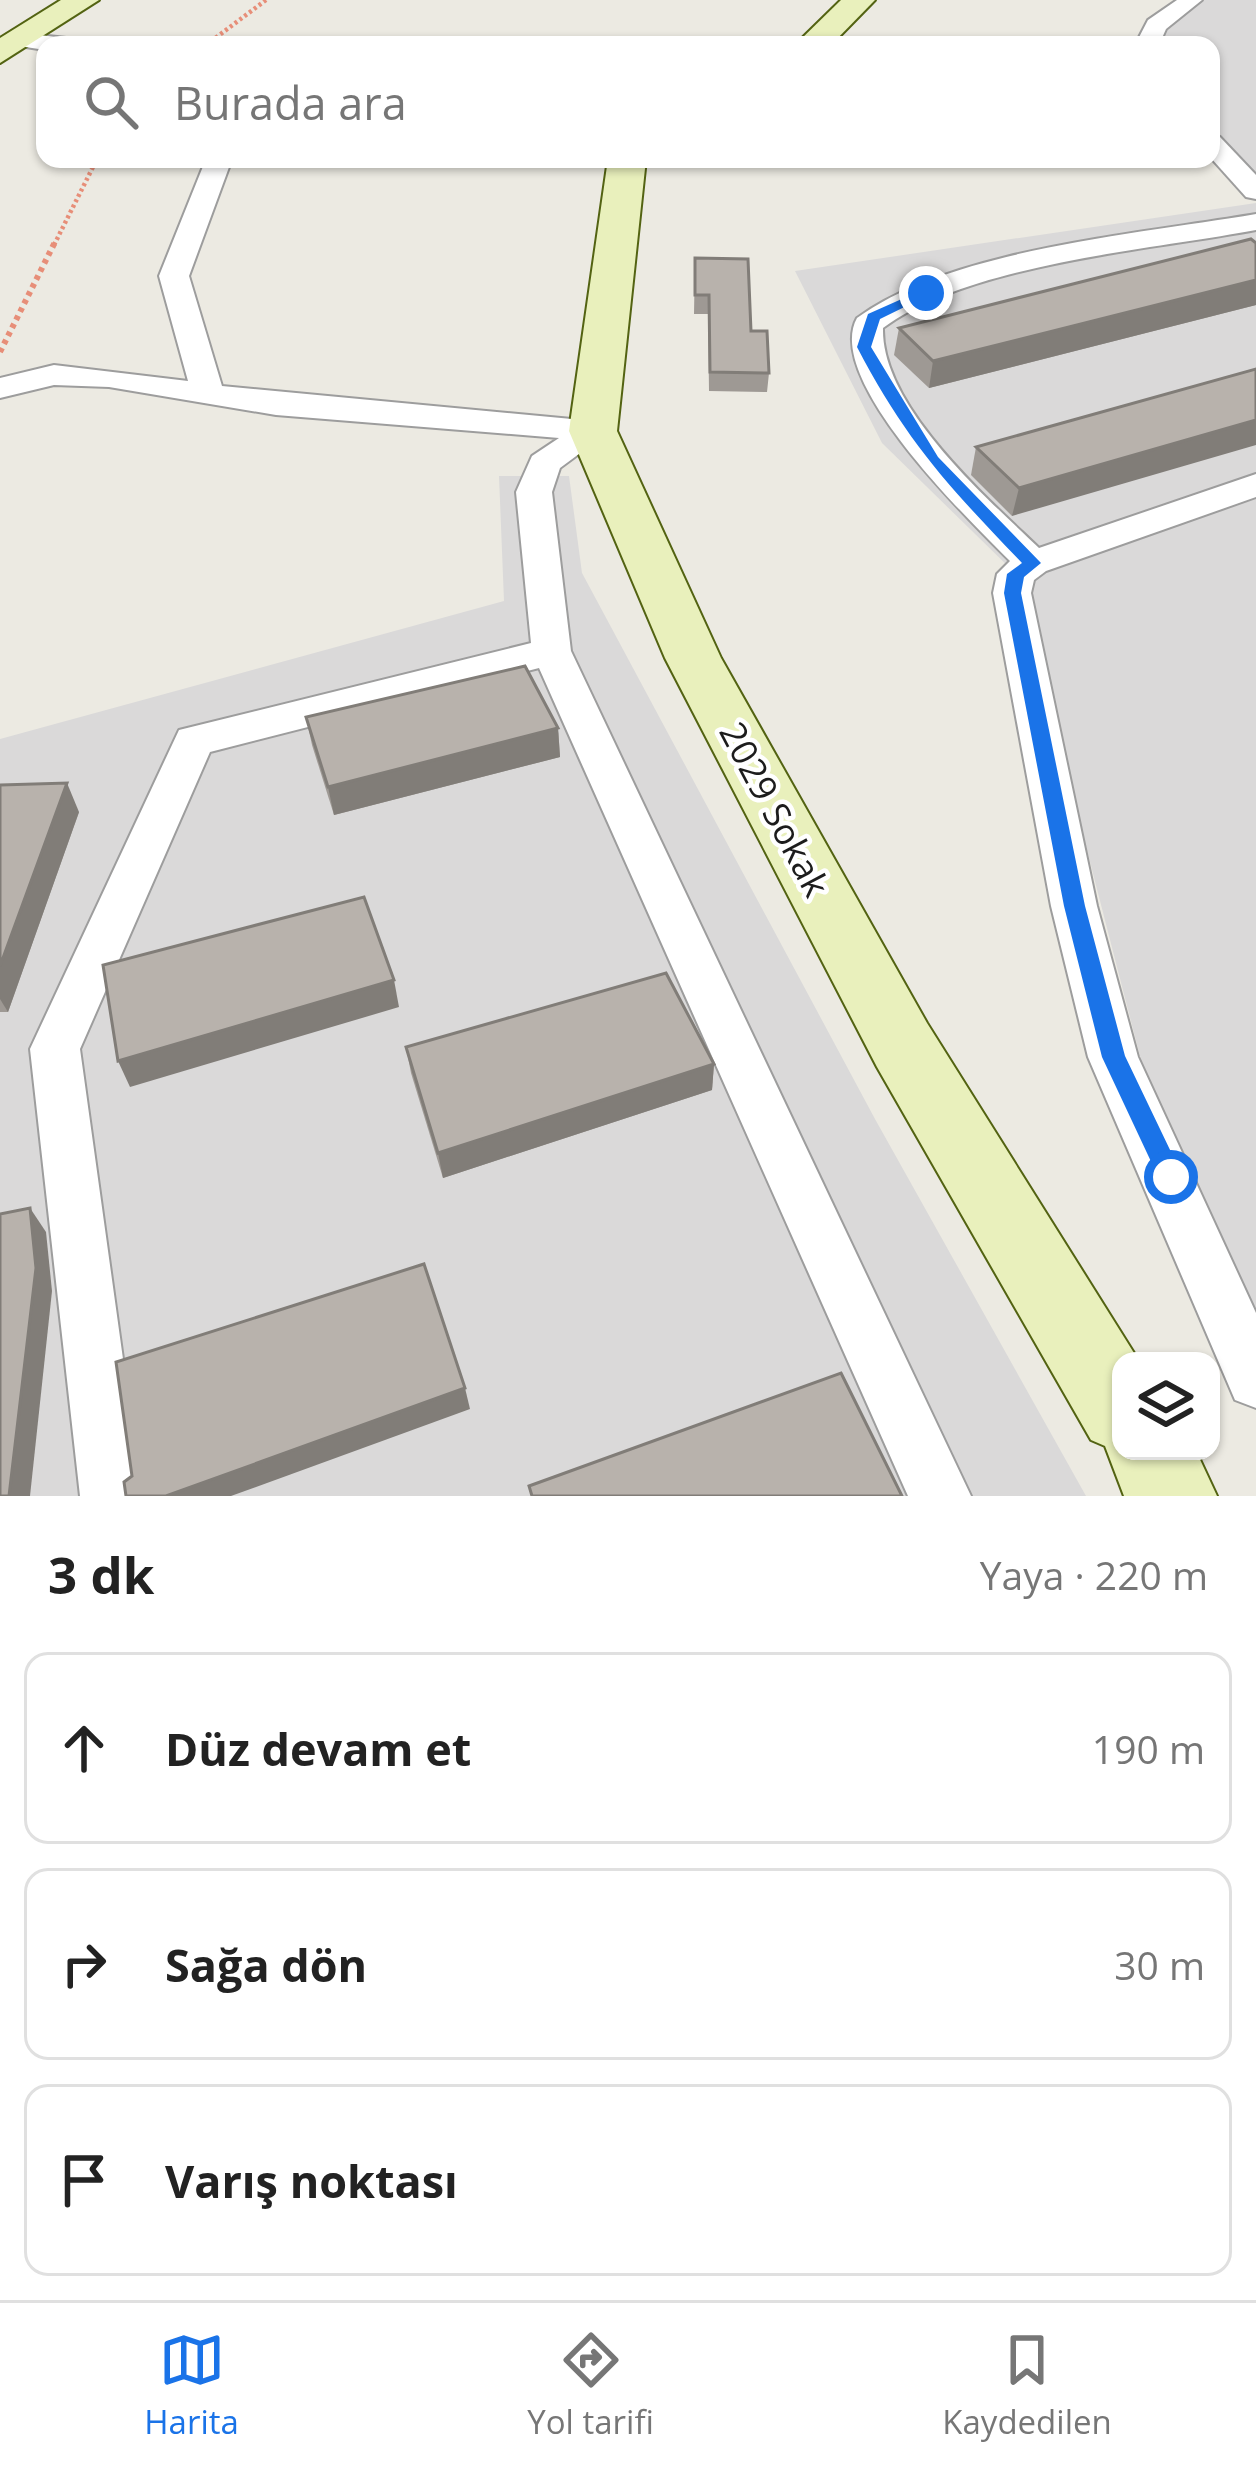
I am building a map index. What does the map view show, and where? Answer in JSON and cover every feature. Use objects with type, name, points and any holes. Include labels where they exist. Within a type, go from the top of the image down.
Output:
[{"type":"street","points":[[10,46],[83,0]]},
{"type":"street","points":[[821,36],[859,0]]},
{"type":"street","points":[[1151,36],[1156,25],[1191,0]]},
{"type":"street","points":[[1220,152],[1256,190]]},
{"type":"street","points":[[208,394],[174,276],[216,168]]},
{"type":"street","points":[[626,168],[593,430],[544,464],[534,492],[551,651],[940,1496]]},
{"type":"street","points":[[1033,563],[915,437],[864,347],[868,325],[892,305],[962,282],[1256,222]]},
{"type":"street","points":[[0,388],[54,375],[109,377],[276,405],[593,430]]},
{"type":"street","name":"2029 Sokak","points":[[593,430],[704,679],[902,1045],[1112,1394]]},
{"type":"street","points":[[1248,1344],[1114,1057],[1070,883],[1012,593],[1016,574],[1033,563],[1256,484]]},
{"type":"street","points":[[111,1496],[56,1049],[194,741],[551,651]]},
{"type":"street","points":[[1151,1460],[1173,1496]]},
{"type":"path","points":[[218,36],[266,0]]},
{"type":"path","points":[[0,352],[92,168]]},
{"type":"shaded area","points":[[1191,0],[1256,0],[1256,188],[1220,146],[1220,36],[1156,36]]},
{"type":"shaded area","points":[[1256,203],[1256,1369],[1171,1177],[1016,574],[882,443],[795,271]]},
{"type":"shaded area","points":[[499,476],[569,476],[582,573],[875,1119],[1086,1496],[0,1496],[0,739],[504,601]]},
{"type":"building","points":[[1251,239],[1256,243],[1256,280],[933,361],[899,328]]},
{"type":"building","points":[[695,258],[748,259],[751,331],[767,331],[769,373],[710,372],[709,295],[695,295]]},
{"type":"building","points":[[1256,369],[1256,420],[1019,488],[976,447]]},
{"type":"building","points":[[525,666],[558,728],[328,787],[306,717]]},
{"type":"building","points":[[67,783],[0,966],[0,785]]},
{"type":"building","points":[[364,897],[394,980],[118,1061],[103,965]]},
{"type":"building","points":[[666,973],[714,1064],[438,1153],[406,1047]]},
{"type":"building","points":[[30,1208],[36,1268],[9,1496],[0,1496],[0,1214]]},
{"type":"building","points":[[424,1264],[465,1388],[166,1496],[126,1496],[124,1482],[132,1476],[116,1362]]},
{"type":"building","points":[[841,1373],[902,1496],[532,1496],[529,1486]]},
{"type":"route","points":[[926,293],[873,317],[863,335],[864,347],[900,415],[932,460],[1033,563],[1016,574],[1012,593],[1075,906],[1114,1057],[1171,1177]]}]
